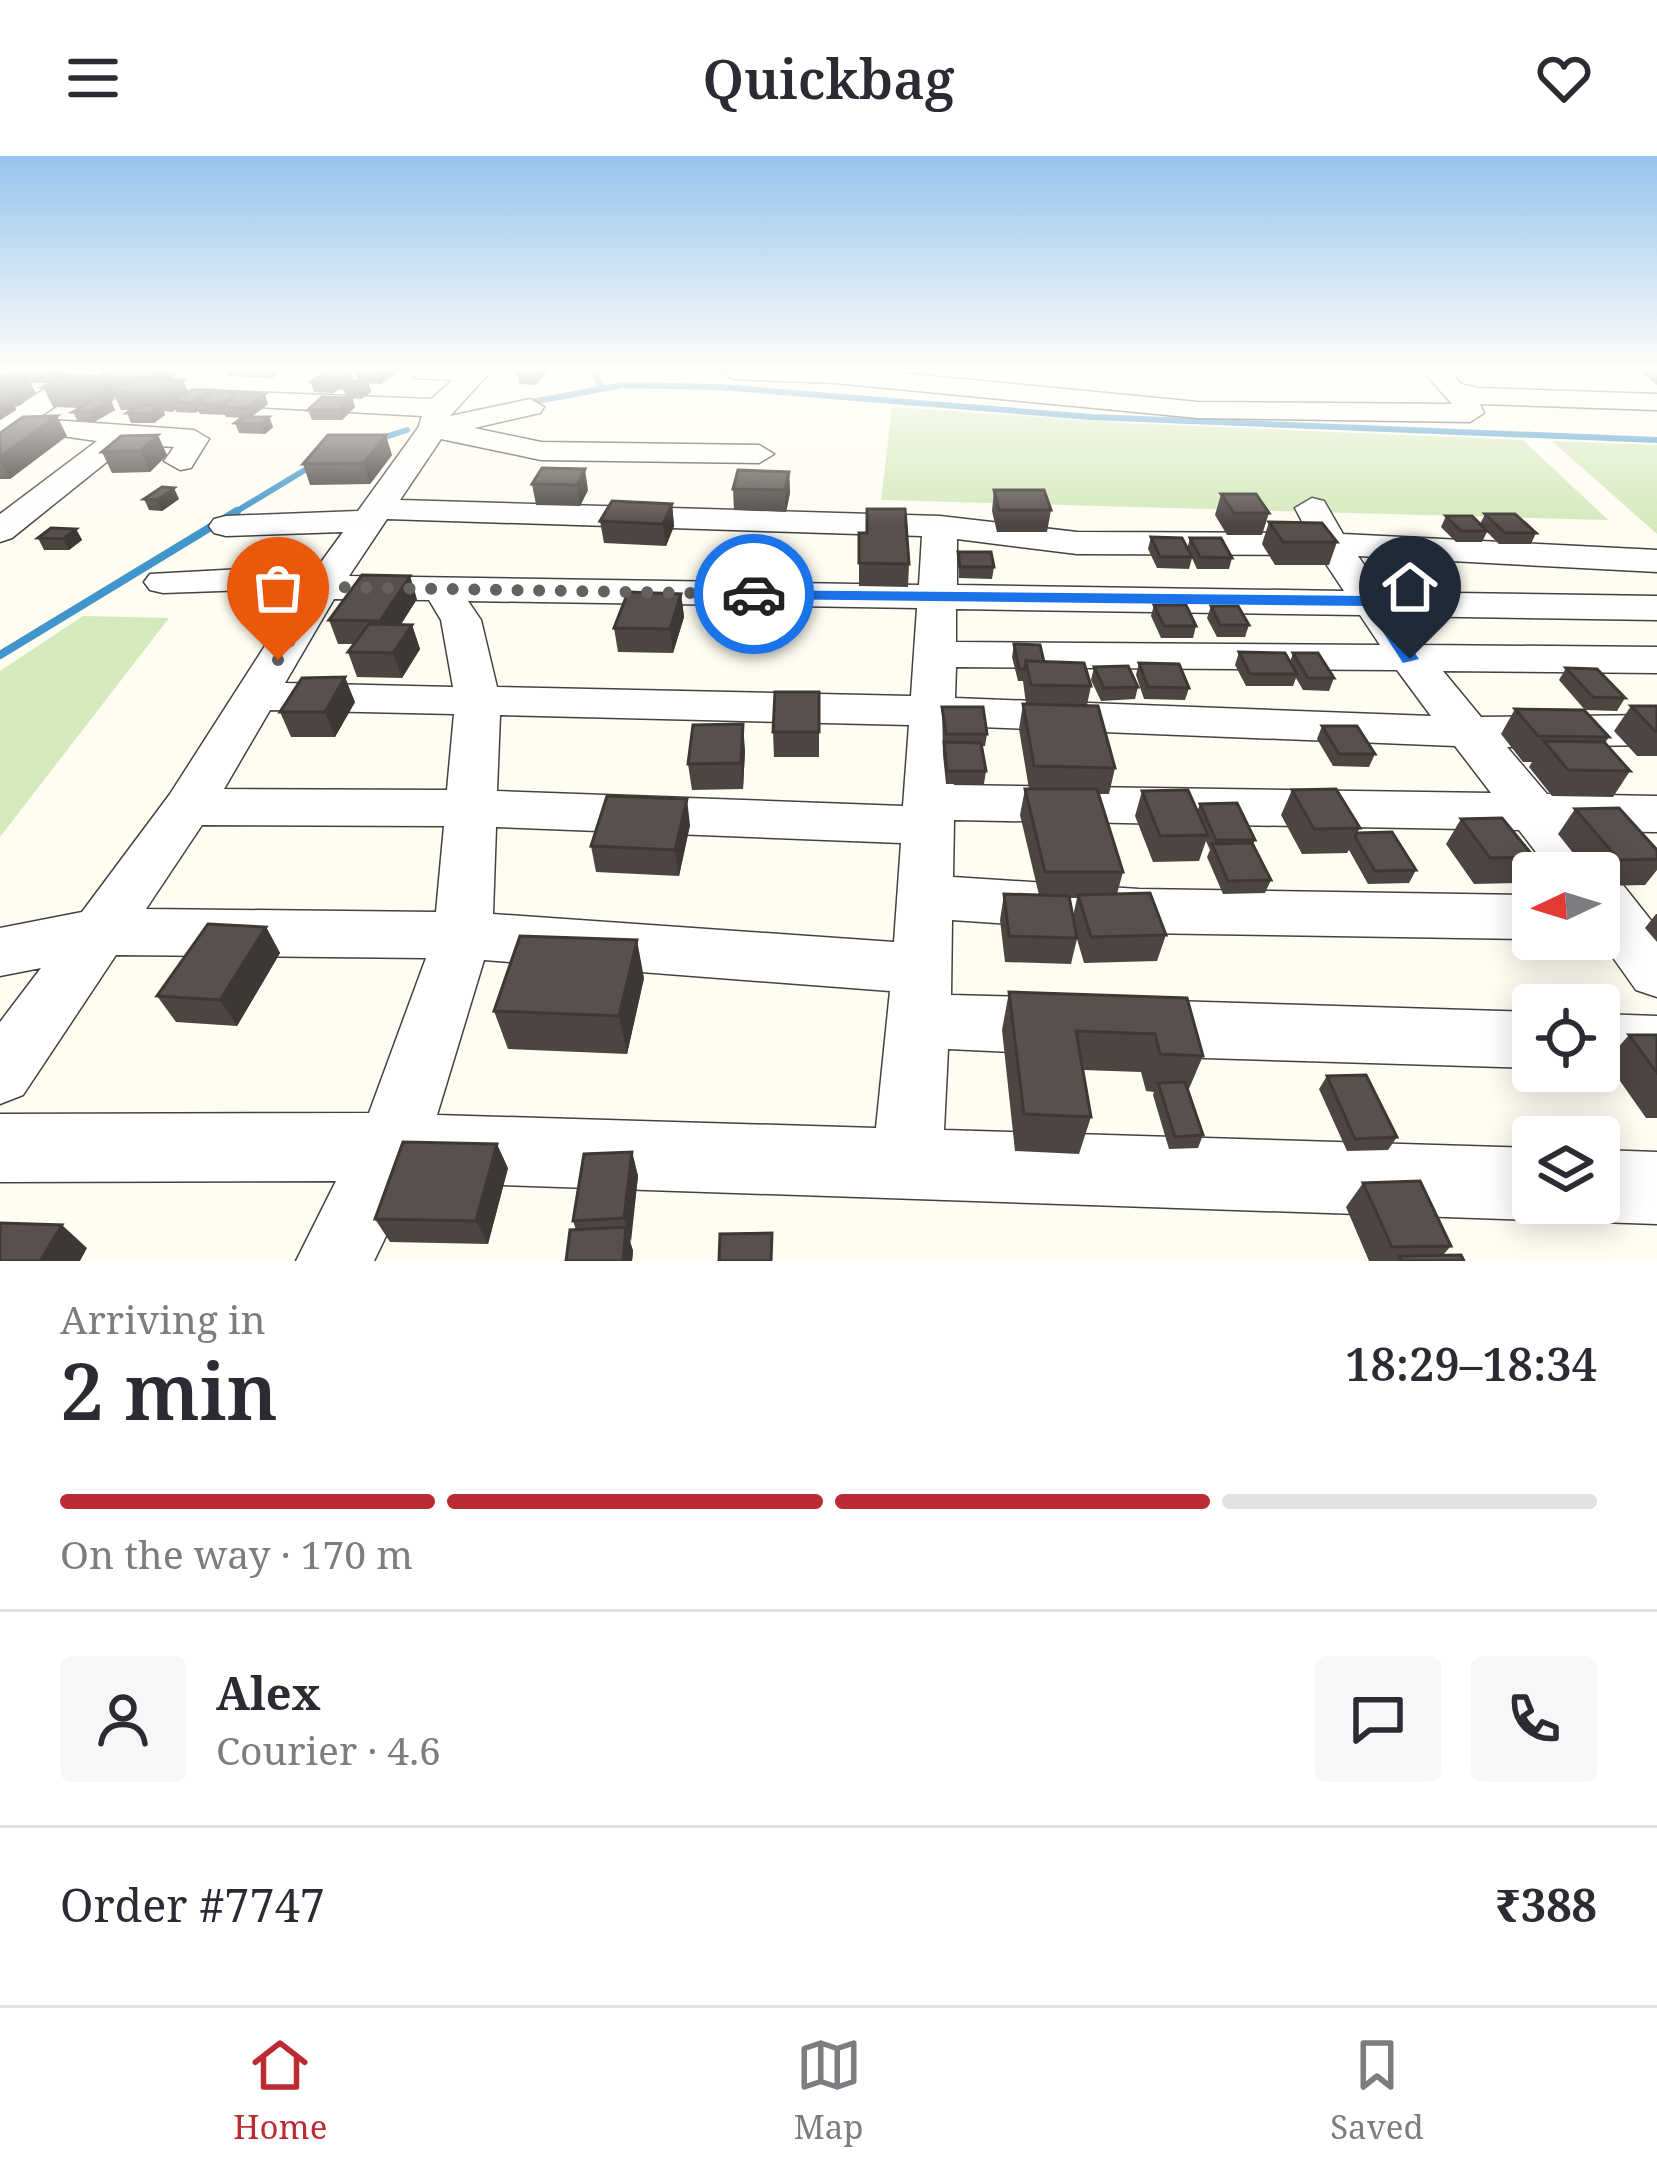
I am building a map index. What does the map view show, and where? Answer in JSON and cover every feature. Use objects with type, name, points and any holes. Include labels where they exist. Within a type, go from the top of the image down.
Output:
[{"type":"street","points":[[0,1074],[188,807],[326,582],[433,422]]},
{"type":"street","points":[[446,422],[541,451],[759,454]]},
{"type":"street","points":[[0,459],[43,426]]},
{"type":"street","points":[[5,427],[194,439],[180,461]]},
{"type":"street","points":[[0,531],[116,441],[118,434]]},
{"type":"street","points":[[226,526],[372,515],[940,526],[1076,543],[1321,526],[1657,561]]},
{"type":"street","points":[[907,1166],[921,995],[940,526]]},
{"type":"street","points":[[1321,526],[1410,659],[1565,852]]},
{"type":"street","points":[[163,582],[1657,608]]},
{"type":"street","points":[[334,1261],[392,1147],[463,935],[478,700],[461,620],[442,590]]},
{"type":"street","points":[[934,654],[1657,660]]},
{"type":"street","points":[[256,696],[932,711],[1470,732],[1657,730]]},
{"type":"street","points":[[188,807],[1657,814]]},
{"type":"street","points":[[925,896],[1139,910],[1512,917]]},
{"type":"street","points":[[1620,916],[1657,972]]},
{"type":"street","points":[[0,952],[100,932],[463,935],[921,995],[1512,1038]]},
{"type":"street","points":[[1620,1043],[1657,1044]]},
{"type":"street","points":[[0,1148],[392,1147],[1512,1183]]},
{"type":"street","points":[[1620,1187],[1657,1188]]},
{"type":"green space","points":[[890,422],[1105,422],[1523,440],[1608,520],[881,500]]},
{"type":"green space","points":[[1552,441],[1657,445],[1657,534]]},
{"type":"green space","points":[[83,616],[169,618],[0,837],[0,671]]},
{"type":"building","points":[[16,422],[49,422],[0,457],[0,433]]},
{"type":"building","points":[[158,435],[140,451],[102,452],[121,436]]},
{"type":"building","points":[[328,435],[386,435],[364,463],[303,464]]},
{"type":"building","points":[[542,468],[585,469],[577,485],[532,484]]},
{"type":"building","points":[[738,470],[789,472],[785,490],[733,489]]},
{"type":"building","points":[[162,487],[174,488],[157,500],[144,499]]},
{"type":"building","points":[[994,490],[1044,490],[1051,510],[999,510]]},
{"type":"building","points":[[1221,494],[1256,494],[1269,513],[1234,513]]},
{"type":"building","points":[[612,501],[672,504],[663,524],[600,521]]},
{"type":"building","points":[[867,509],[905,509],[909,564],[859,563],[859,533],[867,533]]},
{"type":"building","points":[[1485,514],[1515,514],[1536,533],[1505,533]]},
{"type":"building","points":[[1446,516],[1472,516],[1487,531],[1461,531]]},
{"type":"building","points":[[1269,522],[1322,523],[1337,542],[1283,542]]},
{"type":"building","points":[[51,528],[76,529],[63,539],[38,538]]},
{"type":"building","points":[[1151,537],[1182,538],[1192,557],[1160,557]]},
{"type":"building","points":[[1190,538],[1221,538],[1232,558],[1200,557]]},
{"type":"building","points":[[958,552],[991,552],[994,567],[960,567]]},
{"type":"building","points":[[362,575],[410,576],[380,621],[329,620]]},
{"type":"building","points":[[628,592],[681,594],[670,629],[614,628]]},
{"type":"building","points":[[1154,605],[1186,605],[1196,626],[1164,626]]},
{"type":"building","points":[[1211,606],[1238,606],[1249,625],[1220,625]]},
{"type":"building","points":[[369,624],[412,625],[393,653],[348,652]]},
{"type":"building","points":[[1014,644],[1040,645],[1044,662],[1026,661],[1025,669],[1019,669]]},
{"type":"building","points":[[1239,652],[1285,653],[1297,674],[1250,674]]},
{"type":"building","points":[[1293,653],[1318,653],[1334,678],[1308,678]]},
{"type":"building","points":[[1026,661],[1084,663],[1091,686],[1031,685]]},
{"type":"building","points":[[1139,663],[1179,664],[1189,688],[1148,687]]},
{"type":"building","points":[[1128,666],[1138,687],[1104,688],[1094,667]]},
{"type":"building","points":[[1566,668],[1597,669],[1625,698],[1593,697]]},
{"type":"building","points":[[345,677],[325,712],[280,712],[302,678]]},
{"type":"building","points":[[775,692],[819,692],[819,732],[773,732]]},
{"type":"building","points":[[1023,704],[1098,706],[1115,768],[1034,766]]},
{"type":"building","points":[[1631,706],[1657,706],[1657,731],[1655,731]]},
{"type":"building","points":[[942,707],[983,707],[987,734],[946,734]]},
{"type":"building","points":[[1515,709],[1584,710],[1609,737],[1538,736]]},
{"type":"building","points":[[743,724],[741,763],[688,764],[693,725]]},
{"type":"building","points":[[1322,726],[1357,726],[1375,754],[1339,754]]},
{"type":"building","points":[[1544,741],[1604,742],[1630,771],[1568,770]]},
{"type":"building","points":[[944,742],[981,743],[986,771],[947,771]]},
{"type":"building","points":[[1025,789],[1097,789],[1123,872],[1045,872]]},
{"type":"building","points":[[1336,789],[1360,828],[1314,829],[1292,790]]},
{"type":"building","points":[[1188,790],[1208,835],[1160,836],[1142,791]]},
{"type":"building","points":[[607,796],[687,799],[675,850],[591,846]]},
{"type":"building","points":[[1237,803],[1255,840],[1216,840],[1200,804]]},
{"type":"building","points":[[1619,808],[1657,850],[1657,859],[1620,860],[1620,852],[1612,852],[1575,809]]},
{"type":"building","points":[[1502,818],[1530,852],[1490,858],[1461,819]]},
{"type":"building","points":[[1392,832],[1416,870],[1375,871],[1355,837],[1357,833]]},
{"type":"building","points":[[1252,843],[1271,880],[1228,881],[1212,844]]},
{"type":"building","points":[[1150,893],[1166,935],[1091,937],[1078,895]]},
{"type":"building","points":[[1004,894],[1069,896],[1077,938],[1009,936]]},
{"type":"building","points":[[208,924],[266,927],[220,1000],[157,996]]},
{"type":"building","points":[[520,936],[637,940],[619,1016],[494,1011]]},
{"type":"building","points":[[1009,992],[1187,998],[1203,1056],[1160,1054],[1155,1034],[1076,1031],[1091,1117],[1024,1114]]},
{"type":"building","points":[[1629,1035],[1657,1035],[1657,1073]]},
{"type":"building","points":[[1366,1075],[1397,1137],[1355,1139],[1327,1076]]},
{"type":"building","points":[[1185,1082],[1203,1135],[1175,1137],[1158,1083]]},
{"type":"building","points":[[403,1142],[497,1144],[476,1221],[375,1219]]},
{"type":"building","points":[[632,1152],[624,1218],[573,1221],[584,1154]]},
{"type":"building","points":[[1420,1181],[1451,1246],[1392,1247],[1363,1183]]},
{"type":"building","points":[[0,1223],[62,1225],[40,1261],[0,1261]]},
{"type":"building","points":[[626,1227],[623,1261],[566,1261],[570,1230]]},
{"type":"building","points":[[772,1233],[771,1261],[719,1261],[720,1234]]},
{"type":"building","points":[[1461,1255],[1464,1261],[1401,1261],[1399,1256]]},
{"type":"waterway","points":[[1203,422],[1657,440]]},
{"type":"waterway","points":[[379,439],[407,430]]},
{"type":"waterway","points":[[232,514],[313,465]]},
{"type":"waterway","points":[[0,655],[237,511]]},
{"type":"way so far","points":[[278,660],[322,587],[754,594]]},
{"type":"route","points":[[754,594],[1371,601],[1410,659]]}]
